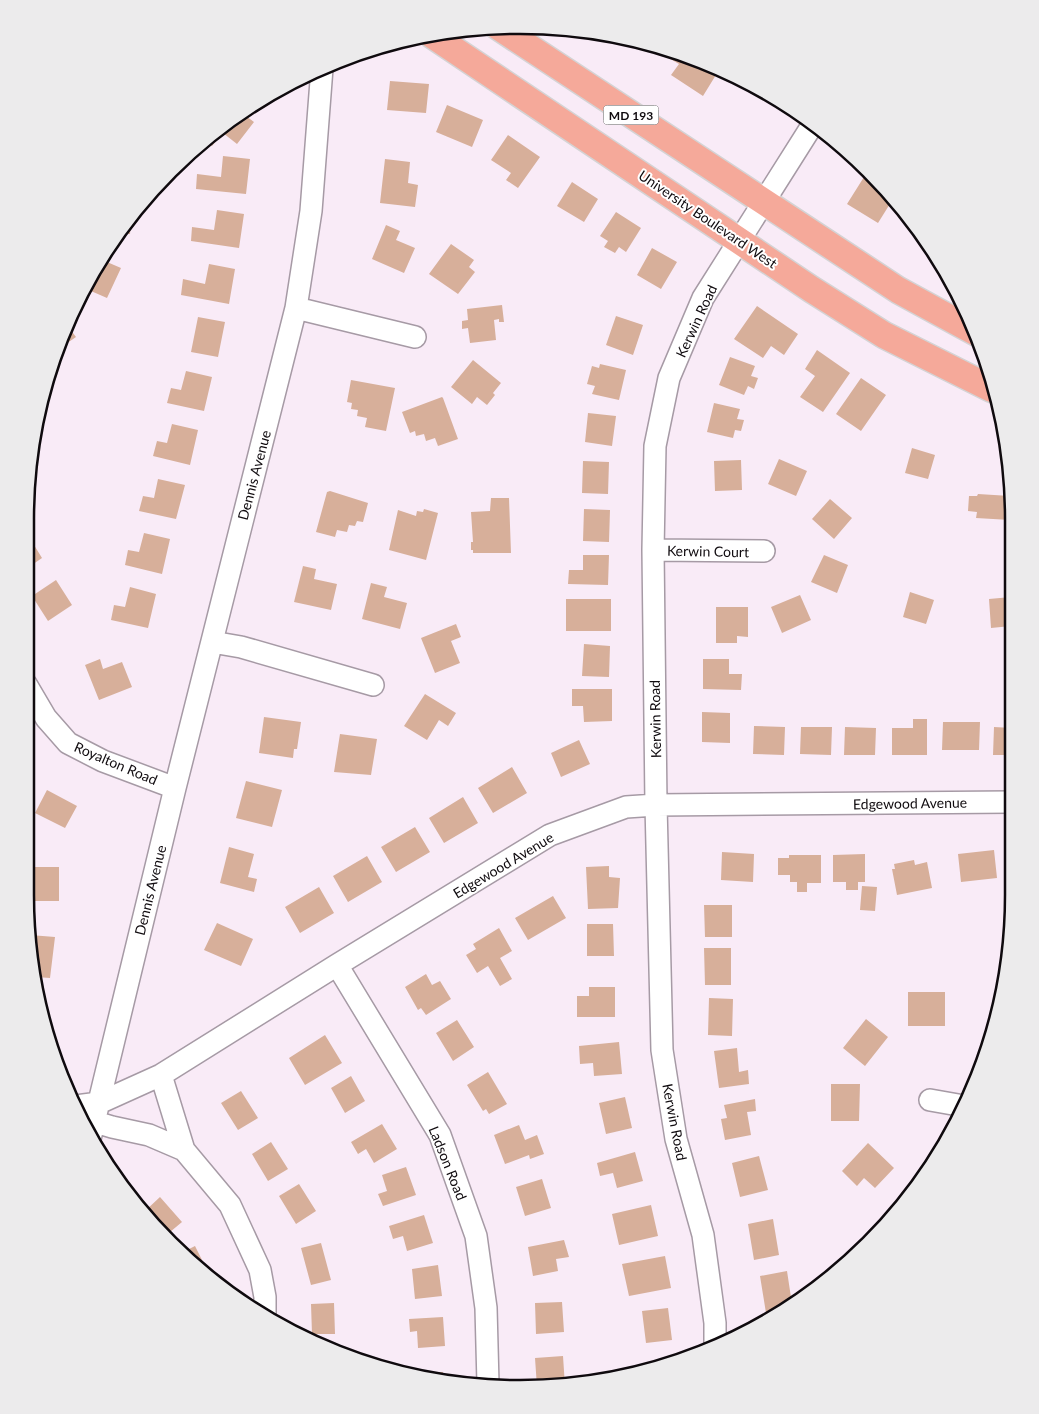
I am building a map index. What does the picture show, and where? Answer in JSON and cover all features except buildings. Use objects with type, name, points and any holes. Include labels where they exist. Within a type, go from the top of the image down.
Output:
[{"type":"main road","name":"MD 193","points":[[510,34],[898,290],[965,326]]},
{"type":"main road","name":"University Boulevard West","points":[[440,41],[884,335],[986,386]]},
{"type":"street","name":"Dennis Avenue","points":[[91,1121],[296,308],[311,211],[321,77]]},
{"type":"street","name":"Kerwin Road","points":[[715,1339],[715,1323],[703,1235],[676,1139],[662,1050],[656,805],[653,550],[655,446],[669,378],[703,298],[809,130]]},
{"type":"street","points":[[296,308],[415,336]]},
{"type":"street","name":"Kerwin Court","points":[[653,550],[764,551]]},
{"type":"street","points":[[212,642],[241,647],[373,685]]},
{"type":"street","name":"Royalton Road","points":[[34,698],[46,718],[68,743],[104,761],[175,788]]},
{"type":"street","name":"Edgewood Avenue","points":[[91,1121],[161,1075],[550,835],[626,807],[656,805],[1005,802]]},
{"type":"street","name":"Ladson Road","points":[[338,965],[440,1136],[476,1236],[486,1308],[488,1379]]},
{"type":"street","points":[[161,1075],[184,1150],[230,1205],[260,1270],[266,1308]]},
{"type":"street","points":[[930,1100],[957,1105]]},
{"type":"street","points":[[91,1121],[149,1135],[184,1150]]}]
